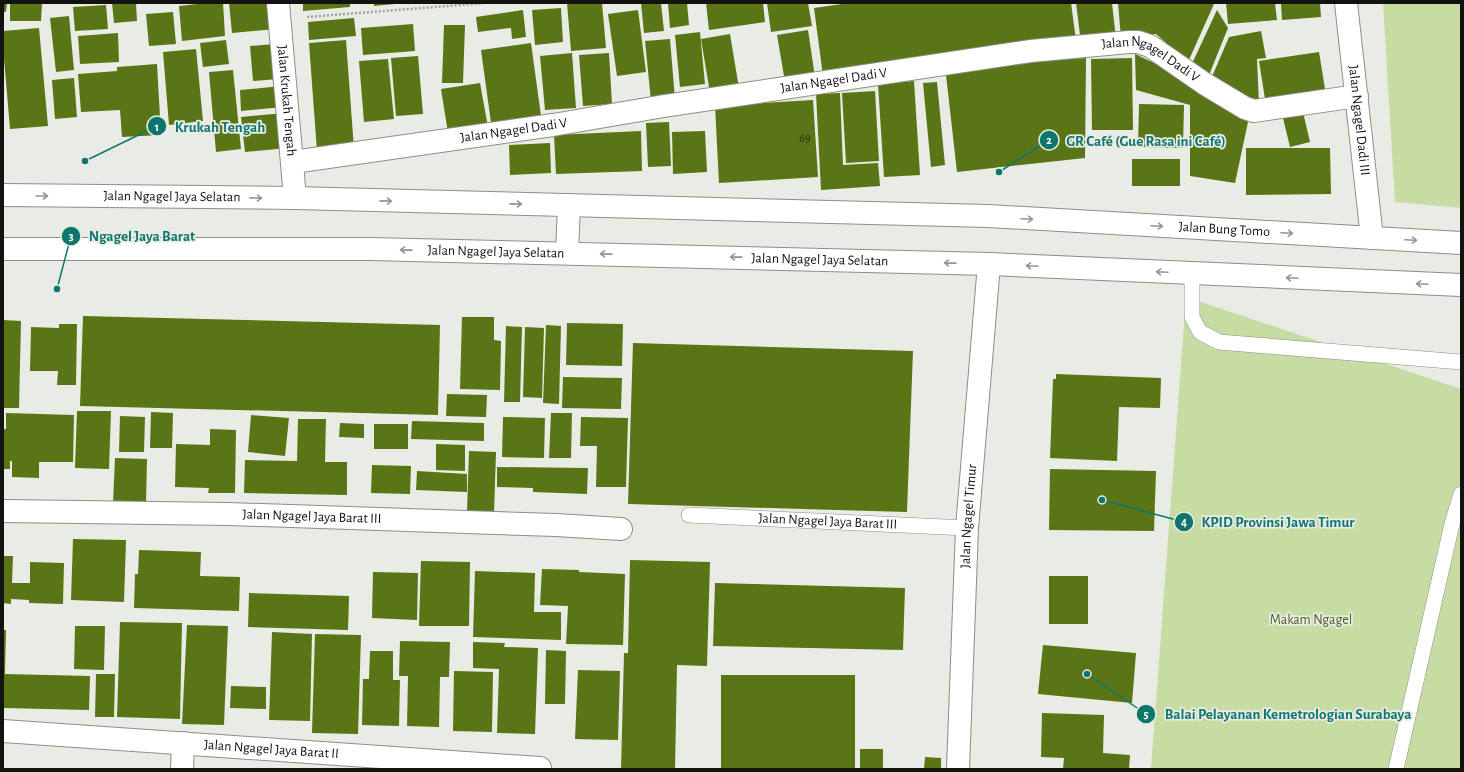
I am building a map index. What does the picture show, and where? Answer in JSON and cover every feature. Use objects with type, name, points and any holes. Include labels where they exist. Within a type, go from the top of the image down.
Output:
[{"type":"street","name":"Jalan Ngagel Dadi III","points":[[1346,3],[1372,238]]},
{"type":"street","name":"Jalan Krukah Tengah","points":[[278,11],[293,162],[295,198]]},
{"type":"street","name":"Jalan Ngagel Dadi V","points":[[293,162],[553,125],[671,104],[1031,51],[1129,42],[1138,42],[1150,46],[1205,84],[1245,108],[1254,111],[1357,96]]},
{"type":"street","name":"Jalan Ngagel Jaya Selatan","points":[[3,195],[295,198],[988,216]]},
{"type":"street","points":[[567,253],[569,205]]},
{"type":"street","name":"Jalan Bung Tomo","points":[[988,216],[1461,243]]},
{"type":"street","name":"Jalan Ngagel Jaya Selatan","points":[[3,249],[371,249],[989,264]]},
{"type":"street","points":[[989,264],[1461,285]]},
{"type":"street","name":"Jalan Ngagel Timur","points":[[958,769],[967,528],[989,264]]},
{"type":"street","name":"Jalan Ngagel Jaya Barat III","points":[[3,510],[229,514],[556,525],[621,529]]},
{"type":"street","name":"Jalan Ngagel Jaya Barat II","points":[[3,731],[540,768]]},
{"type":"street","points":[[182,769],[183,743]]},
{"type":"lane","points":[[1192,273],[1192,317],[1200,332],[1219,342],[1461,362]]},
{"type":"lane","points":[[1396,769],[1452,524],[1461,494]]},
{"type":"lane","name":"Jalan Ngagel Jaya Barat III","points":[[689,515],[967,528]]},
{"type":"path","points":[[278,11],[486,3]]},
{"type":"green space","points":[[1383,3],[1461,3],[1461,208],[1395,202]]},
{"type":"green space","name":"Makam Ngagel","points":[[1186,297],[1461,389],[1461,769],[1151,769]]},
{"type":"building","points":[[3,3],[7,3],[6,12],[3,12]]},
{"type":"building","points":[[10,3],[42,3],[41,21],[10,21]]},
{"type":"building","points":[[112,3],[136,3],[137,21],[114,23]]},
{"type":"building","points":[[223,3],[225,36],[182,41],[179,6]]},
{"type":"building","points":[[229,3],[272,3],[275,29],[232,33]]},
{"type":"building","points":[[303,3],[350,3],[350,7],[303,11]]},
{"type":"building","points":[[374,3],[395,3],[395,4],[374,6]]},
{"type":"building","points":[[567,3],[602,3],[606,48],[571,51]]},
{"type":"building","points":[[641,3],[661,3],[664,31],[644,33]]},
{"type":"building","points":[[668,3],[687,3],[689,25],[670,28]]},
{"type":"building","points":[[706,3],[763,3],[765,22],[709,30]]},
{"type":"building","points":[[767,3],[808,3],[812,26],[771,32]]},
{"type":"building","points":[[849,3],[1071,3],[1076,40],[823,76],[814,8]]},
{"type":"building","points":[[1076,3],[1112,3],[1116,39],[1081,43]]},
{"type":"building","points":[[1118,3],[1214,4],[1188,62],[1156,34],[1121,38]]},
{"type":"building","points":[[1226,3],[1275,3],[1277,20],[1228,24]]},
{"type":"building","points":[[1281,3],[1320,3],[1321,17],[1282,20]]},
{"type":"building","points":[[106,5],[108,29],[75,31],[73,7]]},
{"type":"building","points":[[561,8],[563,42],[535,45],[532,10]]},
{"type":"building","points":[[523,10],[526,37],[512,39],[511,28],[478,32],[476,17]]},
{"type":"building","points":[[638,10],[646,72],[617,76],[608,14]]},
{"type":"building","points":[[1217,10],[1228,28],[1209,75],[1190,68]]},
{"type":"building","points":[[173,12],[176,44],[149,46],[146,14]]},
{"type":"building","points":[[69,16],[74,70],[56,72],[50,18]]},
{"type":"building","points":[[354,18],[356,36],[309,40],[308,22]]},
{"type":"building","points":[[413,24],[415,51],[363,55],[361,28]]},
{"type":"building","points":[[444,25],[465,25],[463,83],[442,83]]},
{"type":"building","points":[[39,28],[48,126],[10,129],[3,31]]},
{"type":"building","points":[[808,30],[815,77],[785,82],[777,35]]},
{"type":"building","points":[[1261,31],[1266,58],[1257,59],[1259,104],[1211,79],[1229,37]]},
{"type":"building","points":[[700,32],[705,84],[680,87],[675,35]]},
{"type":"building","points":[[118,33],[119,62],[80,64],[78,36]]},
{"type":"building","points":[[730,34],[739,88],[710,93],[701,39]]},
{"type":"building","points":[[670,39],[675,99],[651,101],[645,41]]},
{"type":"building","points":[[226,40],[229,64],[203,67],[200,43]]},
{"type":"building","points":[[346,40],[354,149],[317,151],[309,43]]},
{"type":"building","points":[[531,43],[542,123],[492,130],[481,50]]},
{"type":"building","points":[[275,44],[278,79],[253,81],[250,46]]},
{"type":"building","points":[[196,49],[203,121],[169,125],[163,52]]},
{"type":"building","points":[[1319,52],[1325,89],[1265,99],[1259,61]]},
{"type":"building","points":[[572,53],[576,108],[545,110],[540,56]]},
{"type":"building","points":[[609,53],[612,104],[583,106],[579,55]]},
{"type":"building","points":[[1135,54],[1182,76],[1248,122],[1235,183],[1190,176],[1190,105],[1136,90]]},
{"type":"building","points":[[418,56],[423,114],[396,116],[391,58]]},
{"type":"building","points":[[1086,58],[1085,158],[957,172],[946,75],[1019,61]]},
{"type":"building","points":[[1132,58],[1133,130],[1092,130],[1091,59]]},
{"type":"building","points":[[388,59],[394,119],[364,122],[359,61]]},
{"type":"building","points":[[157,64],[161,135],[122,137],[120,110],[81,112],[78,74],[117,71],[117,67]]},
{"type":"building","points":[[233,70],[241,149],[216,152],[209,72]]},
{"type":"building","points":[[74,78],[77,117],[55,119],[52,80]]},
{"type":"building","points":[[914,81],[920,175],[884,177],[878,84]]},
{"type":"building","points":[[937,82],[945,165],[931,167],[923,83]]},
{"type":"building","points":[[480,83],[488,127],[448,133],[441,89]]},
{"type":"building","points":[[281,86],[283,107],[241,111],[240,90]]},
{"type":"building","points":[[875,91],[879,161],[846,163],[842,93]]},
{"type":"building","points":[[840,93],[843,165],[878,163],[880,186],[821,190],[816,94]]},
{"type":"building","points":[[813,100],[818,177],[719,183],[715,106]]},
{"type":"building","points":[[1139,104],[1184,105],[1183,148],[1138,147]]},
{"type":"building","points":[[1303,112],[1310,142],[1290,147],[1283,118]]},
{"type":"building","points":[[284,113],[287,148],[245,152],[241,117]]},
{"type":"building","points":[[669,122],[671,166],[648,167],[646,123]]},
{"type":"building","points":[[641,131],[642,171],[556,174],[554,135]]},
{"type":"building","points":[[705,131],[707,172],[673,174],[672,132]]},
{"type":"building","points":[[550,143],[551,173],[510,175],[509,145]]},
{"type":"building","points":[[1246,148],[1330,148],[1331,194],[1246,195]]},
{"type":"building","points":[[1132,159],[1180,159],[1180,186],[1132,186]]},
{"type":"building","points":[[83,316],[440,325],[438,415],[80,406]]},
{"type":"building","points":[[462,317],[494,317],[494,340],[501,341],[500,390],[460,389]]},
{"type":"building","points":[[3,320],[21,321],[19,408],[3,408]]},
{"type":"building","points":[[567,323],[623,324],[622,366],[566,365]]},
{"type":"building","points":[[59,324],[77,324],[76,385],[57,385],[58,371],[30,371],[31,327],[59,328]]},
{"type":"building","points":[[546,325],[561,326],[559,404],[543,403]]},
{"type":"building","points":[[506,326],[522,327],[520,402],[504,402]]},
{"type":"building","points":[[525,327],[544,328],[542,398],[523,397]]},
{"type":"building","points":[[633,343],[913,351],[907,512],[628,504]]},
{"type":"building","points":[[1056,374],[1161,378],[1160,408],[1119,407],[1117,461],[1050,458],[1053,379],[1056,379]]},
{"type":"building","points":[[563,377],[622,378],[621,409],[562,408]]},
{"type":"building","points":[[447,394],[487,395],[486,417],[446,416]]},
{"type":"building","points":[[77,411],[111,411],[109,469],[75,468]]},
{"type":"building","points":[[151,412],[173,413],[172,448],[150,448]]},
{"type":"building","points":[[6,413],[74,415],[73,462],[39,462],[39,478],[12,477],[12,461],[10,461],[10,469],[3,469],[3,429],[6,429]]},
{"type":"building","points":[[551,413],[572,413],[571,458],[549,458]]},
{"type":"building","points":[[251,415],[289,418],[285,456],[248,452]]},
{"type":"building","points":[[120,416],[145,417],[144,452],[119,452]]},
{"type":"building","points":[[503,417],[545,418],[544,458],[502,457]]},
{"type":"building","points":[[581,417],[628,418],[626,487],[596,487],[597,446],[580,446]]},
{"type":"building","points":[[298,419],[326,419],[325,462],[347,462],[347,495],[244,493],[245,460],[297,461]]},
{"type":"building","points":[[412,421],[484,423],[484,441],[411,439]]},
{"type":"building","points":[[340,423],[364,424],[364,438],[339,437]]},
{"type":"building","points":[[374,424],[408,424],[408,449],[374,449]]},
{"type":"building","points":[[210,429],[236,430],[235,493],[208,493],[209,488],[175,487],[176,444],[210,445]]},
{"type":"building","points":[[436,444],[465,445],[465,471],[436,470]]},
{"type":"building","points":[[469,451],[496,452],[494,514],[467,512]]},
{"type":"building","points":[[115,458],[147,459],[146,504],[113,503]]},
{"type":"building","points":[[372,465],[411,466],[410,494],[371,493]]},
{"type":"building","points":[[497,467],[588,468],[587,494],[533,492],[533,488],[497,487]]},
{"type":"building","points":[[1050,469],[1156,471],[1154,531],[1049,530]]},
{"type":"building","points":[[417,471],[467,474],[467,492],[416,490]]},
{"type":"building","points":[[73,539],[126,540],[124,602],[71,600]]},
{"type":"building","points":[[139,550],[201,552],[200,576],[240,577],[239,611],[134,608],[135,574],[138,574]]},
{"type":"building","points":[[3,556],[13,556],[12,583],[30,583],[30,562],[64,563],[63,604],[29,603],[29,600],[11,599],[11,604],[3,603]]},
{"type":"building","points":[[630,560],[710,562],[707,666],[677,665],[675,769],[621,769],[624,653],[628,653]]},
{"type":"building","points":[[421,561],[470,562],[469,626],[419,626]]},
{"type":"building","points":[[542,569],[579,570],[579,572],[625,574],[623,645],[566,644],[568,606],[540,605]]},
{"type":"building","points":[[475,571],[535,573],[534,612],[561,612],[561,640],[473,637]]},
{"type":"building","points":[[373,572],[418,573],[417,620],[372,618]]},
{"type":"building","points":[[1049,576],[1088,576],[1088,624],[1049,624]]},
{"type":"building","points":[[715,583],[905,588],[903,650],[713,646]]},
{"type":"building","points":[[249,593],[349,596],[348,630],[248,627]]},
{"type":"building","points":[[120,622],[182,623],[180,719],[117,717]]},
{"type":"building","points":[[187,625],[228,626],[224,725],[182,724]]},
{"type":"building","points":[[75,626],[105,626],[104,670],[74,669]]},
{"type":"building","points":[[3,630],[6,630],[5,674],[90,676],[89,710],[3,708]]},
{"type":"building","points":[[272,632],[312,634],[310,721],[269,720]]},
{"type":"building","points":[[315,634],[361,635],[358,734],[312,733]]},
{"type":"building","points":[[400,641],[450,642],[449,677],[440,677],[439,727],[407,726],[408,676],[399,676]]},
{"type":"building","points":[[473,642],[505,643],[504,647],[538,648],[535,734],[497,733],[499,669],[473,668]]},
{"type":"building","points":[[1043,645],[1136,653],[1132,703],[1038,694]]},
{"type":"building","points":[[546,650],[566,651],[565,704],[545,704]]},
{"type":"building","points":[[370,651],[393,651],[393,680],[400,680],[399,726],[362,725],[363,679],[369,679]]},
{"type":"building","points":[[578,670],[620,671],[618,740],[575,739]]},
{"type":"building","points":[[454,671],[493,672],[492,732],[453,731]]},
{"type":"building","points":[[96,674],[115,674],[114,717],[95,717]]},
{"type":"building","points":[[721,675],[855,675],[855,769],[721,769]]},
{"type":"building","points":[[231,686],[266,687],[266,709],[230,708]]},
{"type":"building","points":[[1042,713],[1104,715],[1103,753],[1130,755],[1129,769],[1063,769],[1064,758],[1041,757]]},
{"type":"building","points":[[860,749],[883,749],[883,769],[860,769]]},
{"type":"building","points":[[925,757],[941,758],[941,769],[924,769]]},
{"type":"place","name":"Krukah Tengah","points":[[85,161]]},
{"type":"place","name":"GR Café (Gue Rasa ini Café)","points":[[999,172]]},
{"type":"place","name":"Ngagel Jaya Barat","points":[[57,289]]},
{"type":"place","name":"KPID Provinsi Jawa Timur","points":[[1102,500]]},
{"type":"place","name":"Balai Pelayanan Kemetrologian Surabaya","points":[[1087,674]]}]
